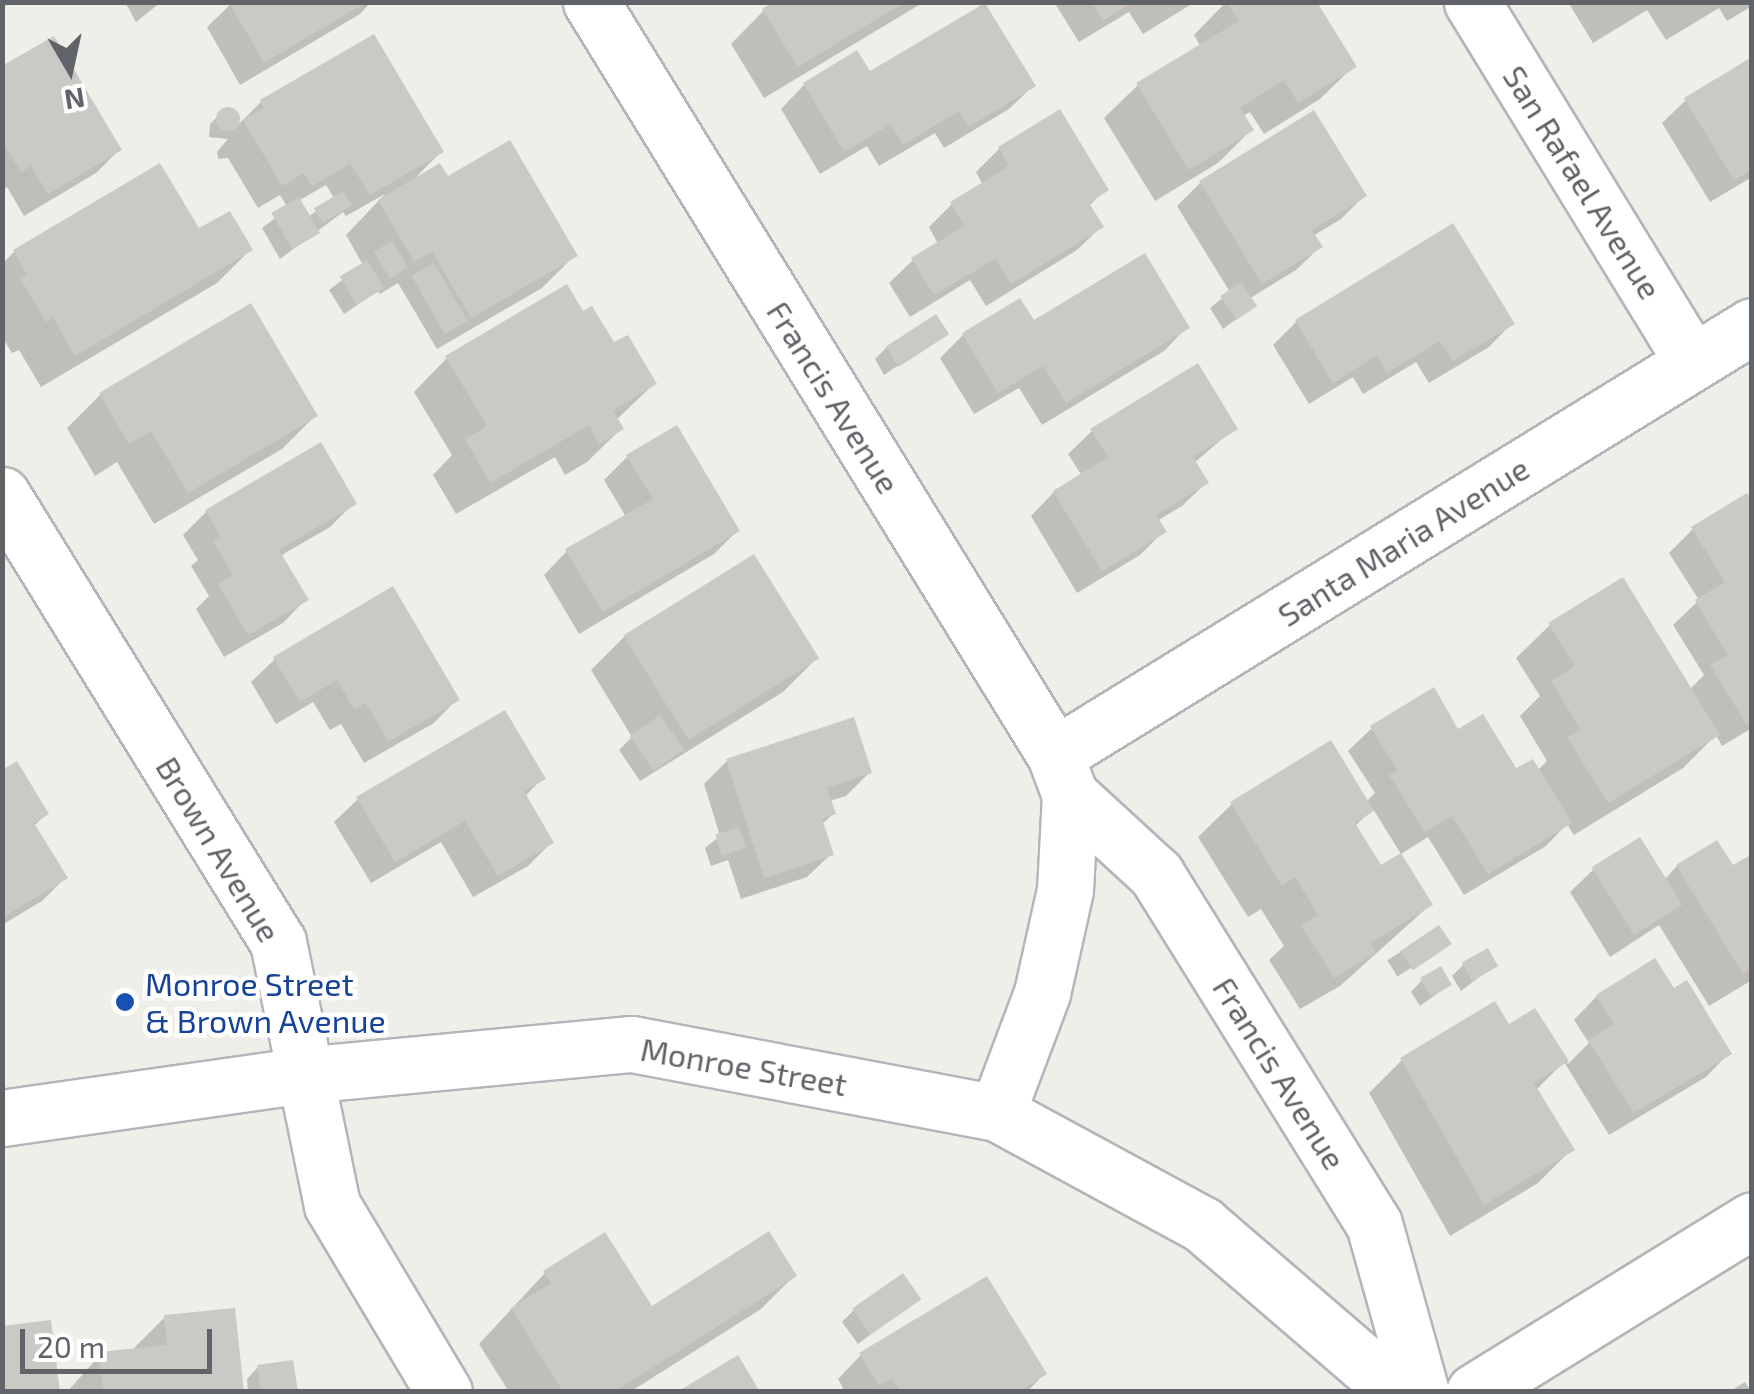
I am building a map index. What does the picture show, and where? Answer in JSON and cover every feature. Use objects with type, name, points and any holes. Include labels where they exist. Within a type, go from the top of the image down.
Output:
[{"type":"street","name":"Francis Avenue","points":[[591,2],[1062,775],[1156,874],[1374,1224],[1422,1392]]},
{"type":"street","name":"San Rafael Avenue","points":[[1472,2],[1693,362]]},
{"type":"street","name":"Santa Maria Avenue","points":[[1062,775],[1752,326]]},
{"type":"street","name":"Brown Avenue","points":[[2,494],[278,942],[332,1206],[444,1392]]},
{"type":"street","points":[[997,1113],[1046,976],[1065,890],[1062,775]]},
{"type":"street","name":"Monroe Street","points":[[2,1118],[303,1076],[632,1044],[997,1113],[1202,1225],[1397,1392]]},
{"type":"street","points":[[1474,1392],[1752,1220]]},
{"type":"building","points":[[229,2],[367,2],[264,63]]},
{"type":"building","points":[[773,2],[905,2],[798,67],[762,9]]},
{"type":"building","points":[[1092,2],[1133,2],[1103,21]]},
{"type":"building","points":[[1227,2],[1317,2],[1357,67],[1298,103],[1284,80],[1240,108],[1254,130],[1189,170],[1136,83],[1239,21]]},
{"type":"building","points":[[985,3],[1036,86],[969,127],[959,111],[903,145],[891,124],[844,152],[803,83],[857,50],[870,71]]},
{"type":"building","points":[[374,34],[444,152],[370,195],[350,164],[312,186],[304,173],[282,186],[243,120],[264,108],[260,100]]},
{"type":"building","points":[[54,36],[122,150],[48,194],[31,166],[21,172],[2,141],[2,66]]},
{"type":"building","points":[[1752,57],[1752,170],[1734,180],[1684,98]]},
{"type":"building","points":[[228,107],[240,119],[228,131],[216,119]]},
{"type":"building","points":[[1060,109],[1109,190],[1089,203],[1104,227],[1011,284],[995,259],[934,295],[911,258],[964,226],[950,202],[1009,166],[998,147]]},
{"type":"building","points":[[1314,110],[1367,196],[1312,230],[1323,247],[1262,284],[1199,181]]},
{"type":"building","points":[[510,140],[578,256],[471,318],[432,252],[414,262],[378,200],[440,163],[448,176]]},
{"type":"building","points":[[160,163],[199,228],[230,211],[253,250],[75,356],[53,318],[46,322],[20,278],[27,274],[13,250]]},
{"type":"building","points":[[343,191],[352,206],[323,223],[314,209]]},
{"type":"building","points":[[299,197],[320,233],[292,249],[271,213]]},
{"type":"building","points":[[1453,223],[1515,324],[1453,361],[1440,341],[1387,373],[1377,355],[1333,383],[1295,320]]},
{"type":"building","points":[[392,241],[408,268],[390,278],[374,252]]},
{"type":"building","points":[[1145,253],[1190,328],[1066,403],[1043,366],[998,393],[962,333],[1020,298],[1034,320]]},
{"type":"building","points":[[367,260],[384,288],[357,305],[340,276]]},
{"type":"building","points":[[434,263],[468,321],[445,334],[411,276]]},
{"type":"building","points":[[1241,282],[1257,306],[1236,320],[1220,296]]},
{"type":"building","points":[[567,284],[583,311],[592,306],[614,342],[628,335],[657,384],[613,410],[624,429],[599,444],[589,425],[490,483],[465,439],[487,426],[445,356]]},
{"type":"building","points":[[251,303],[318,416],[188,493],[151,431],[129,444],[99,393]]},
{"type":"building","points":[[936,314],[949,334],[899,367],[886,347]]},
{"type":"building","points":[[1198,363],[1238,429],[1193,457],[1209,483],[1156,515],[1167,532],[1102,571],[1053,491],[1108,457],[1090,429]]},
{"type":"building","points":[[677,425],[740,531],[603,612],[565,549],[653,499],[626,455]]},
{"type":"building","points":[[321,442],[357,504],[279,550],[309,600],[248,635],[218,584],[233,575],[213,541],[220,536],[205,510]]},
{"type":"building","points":[[1747,493],[1752,500],[1752,721],[1746,724],[1710,665],[1728,655],[1695,600],[1725,582],[1691,527]]},
{"type":"building","points":[[754,554],[819,658],[689,740],[623,636]]},
{"type":"building","points":[[1623,577],[1720,735],[1608,803],[1567,737],[1581,730],[1551,681],[1575,666],[1548,623]]},
{"type":"building","points":[[393,586],[460,700],[389,741],[365,703],[354,709],[337,680],[300,702],[273,657]]},
{"type":"building","points":[[1434,687],[1458,729],[1483,714],[1516,768],[1533,759],[1572,823],[1488,874],[1452,816],[1425,832],[1389,775],[1398,771],[1370,726]]},
{"type":"building","points":[[505,710],[546,779],[524,791],[554,843],[498,876],[465,821],[395,862],[356,797]]},
{"type":"building","points":[[660,715],[684,749],[654,771],[630,736]]},
{"type":"building","points":[[854,717],[872,773],[827,788],[836,814],[822,819],[834,855],[764,878],[726,759]]},
{"type":"building","points":[[1331,740],[1374,811],[1355,823],[1381,865],[1401,853],[1433,905],[1370,943],[1376,953],[1334,978],[1301,925],[1318,915],[1295,877],[1282,886],[1230,802]]},
{"type":"building","points":[[17,761],[49,814],[34,823],[68,878],[2,918],[2,770]]},
{"type":"building","points":[[739,827],[746,848],[722,856],[715,835]]},
{"type":"building","points":[[1640,837],[1682,905],[1634,935],[1592,867]]},
{"type":"building","points":[[1717,840],[1733,865],[1752,854],[1752,969],[1743,974],[1676,865]]},
{"type":"building","points":[[1439,925],[1452,944],[1413,970],[1400,951]]},
{"type":"building","points":[[1488,948],[1498,966],[1472,981],[1462,963]]},
{"type":"building","points":[[1655,958],[1674,988],[1687,980],[1732,1054],[1634,1113],[1588,1040],[1614,1024],[1596,995]]},
{"type":"building","points":[[1441,966],[1452,985],[1431,997],[1420,978]]},
{"type":"building","points":[[1495,1001],[1509,1024],[1535,1008],[1569,1061],[1534,1083],[1575,1150],[1484,1205],[1400,1058]]},
{"type":"building","points":[[769,1231],[797,1276],[614,1392],[563,1392],[511,1308],[551,1283],[543,1271],[605,1232],[652,1306]]},
{"type":"building","points":[[903,1273],[921,1299],[871,1335],[852,1309]]},
{"type":"building","points":[[987,1276],[1047,1374],[1019,1392],[900,1392],[892,1378],[879,1386],[859,1353]]},
{"type":"building","points":[[235,1308],[244,1392],[103,1392],[99,1352],[167,1345],[164,1315]]},
{"type":"building","points":[[51,1320],[60,1392],[2,1392],[2,1326]]},
{"type":"building","points":[[738,1355],[760,1392],[677,1392]]},
{"type":"building","points":[[293,1360],[298,1392],[261,1392],[257,1365]]},
{"type":"place","name":"Monroe Street & Brown Avenue","points":[[125,1002]]}]
